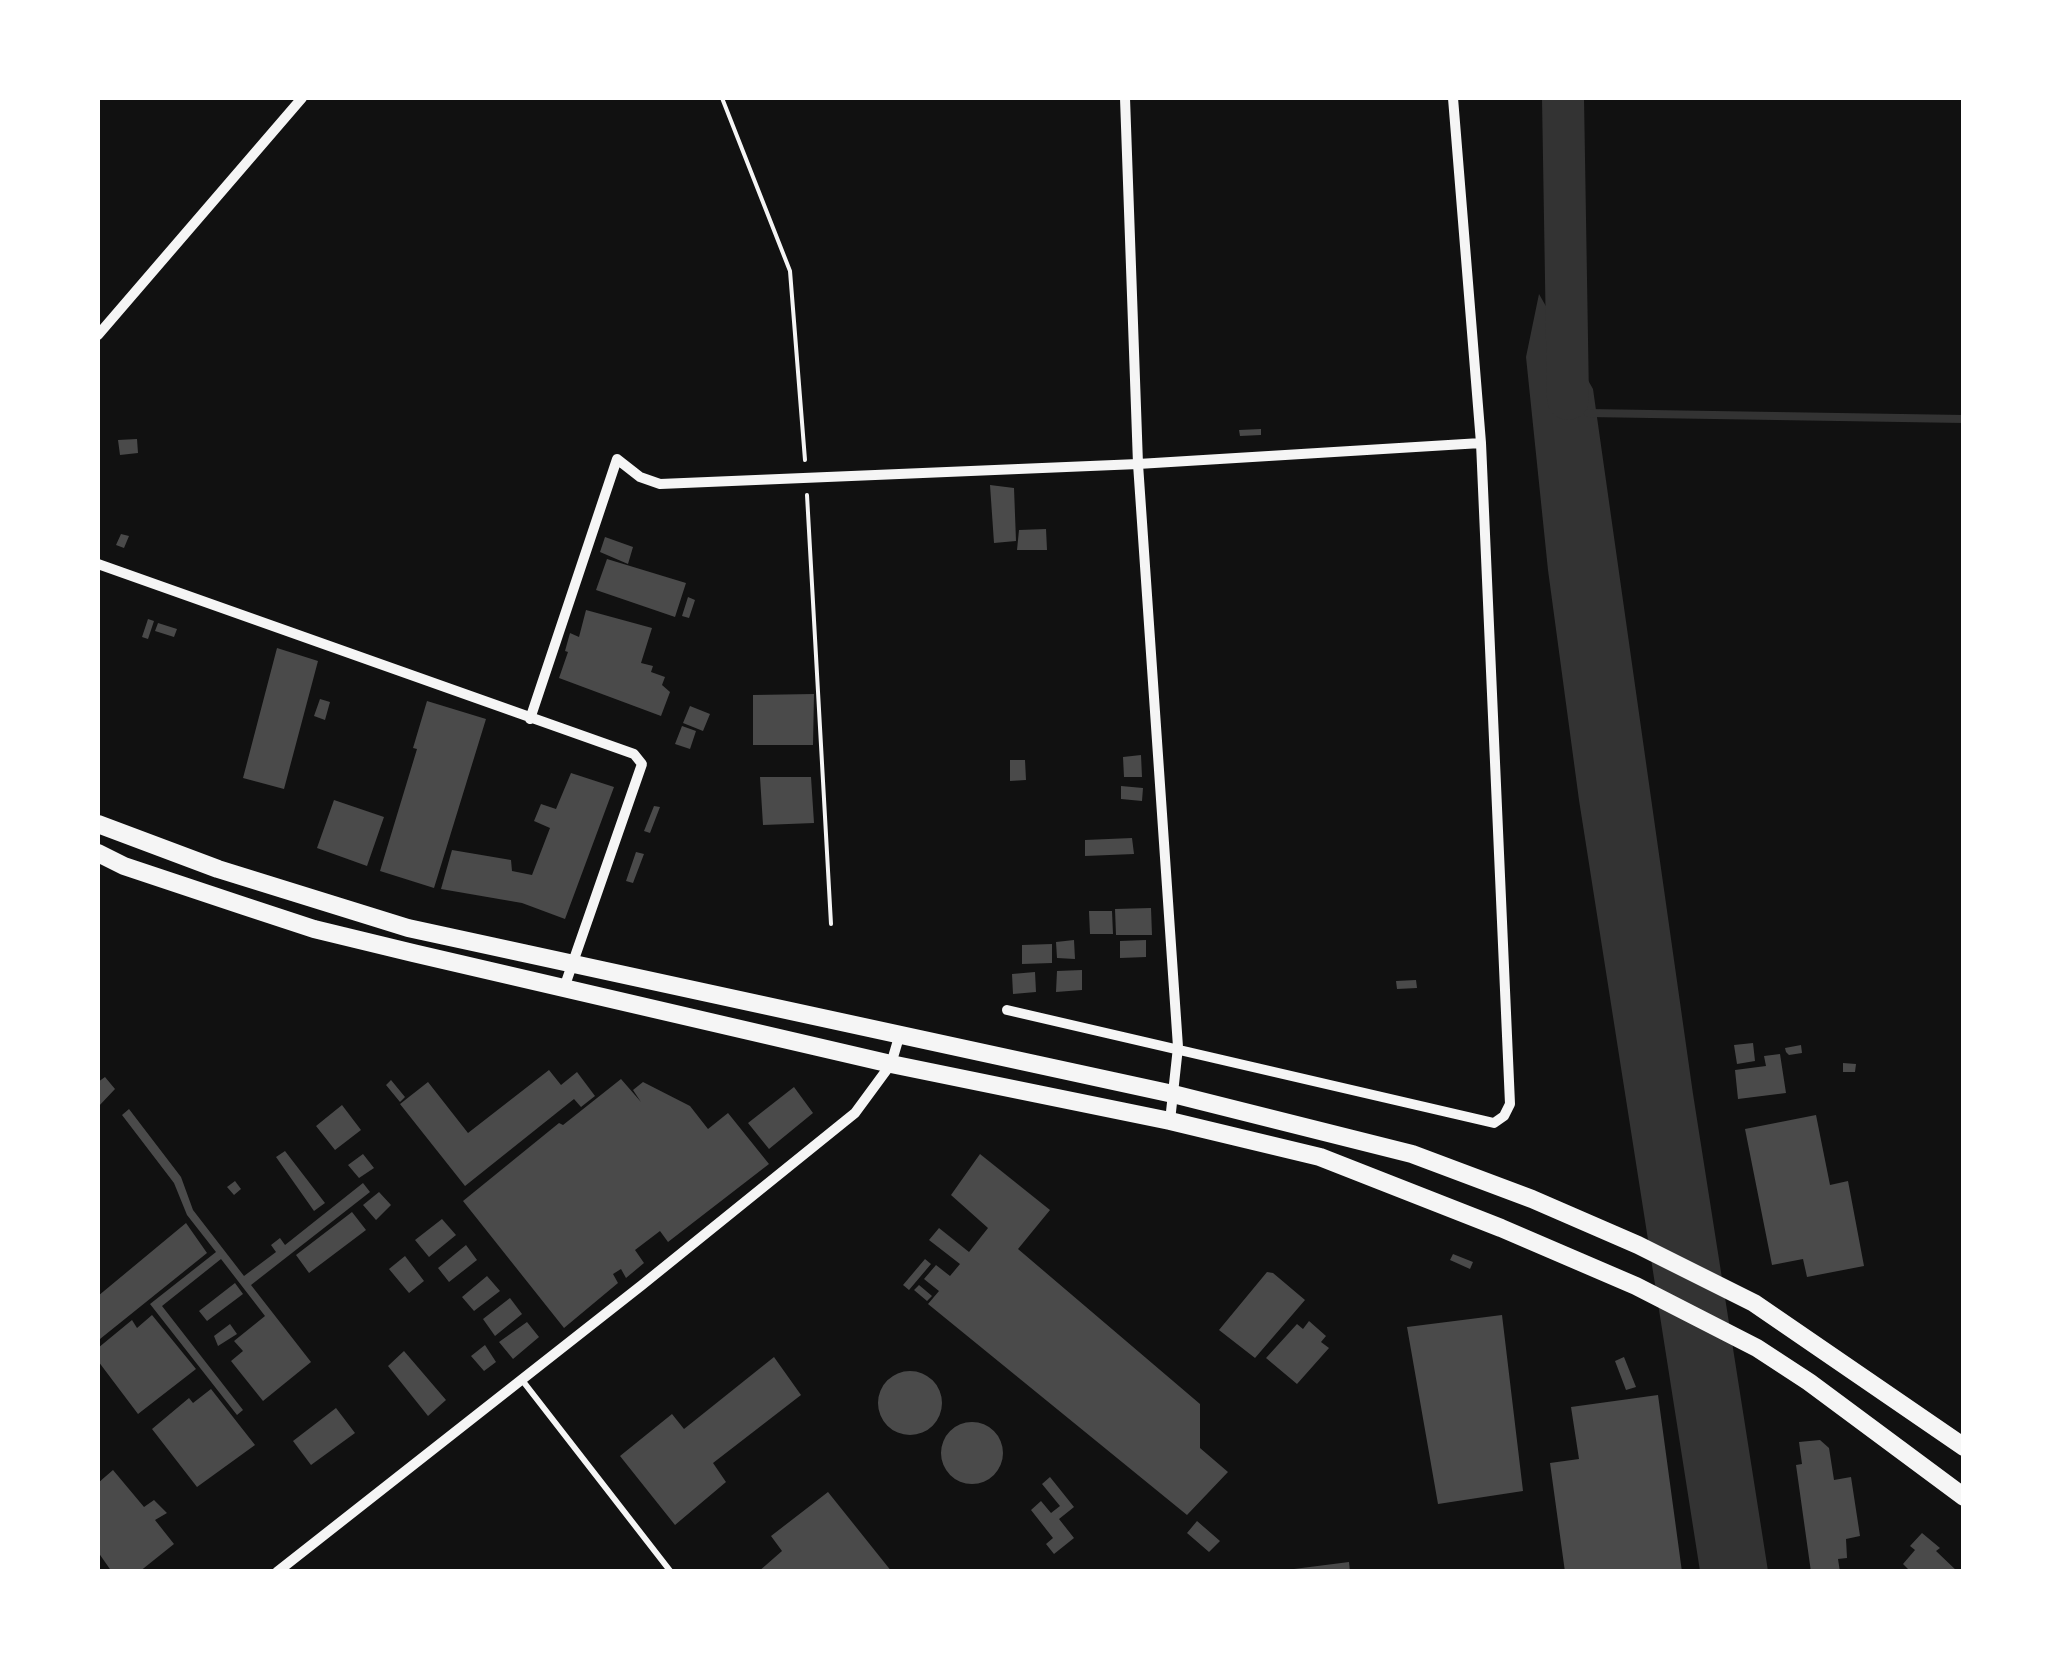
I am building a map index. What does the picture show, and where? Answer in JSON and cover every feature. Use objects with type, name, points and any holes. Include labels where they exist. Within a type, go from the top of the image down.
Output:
[{"type":"main road","points":[[98,824],[316,902],[408,928],[1173,1094],[1412,1154],[1532,1199],[1754,1302],[1964,1448]]},
{"type":"main road","points":[[98,853],[124,866],[314,929],[890,1064],[1170,1121],[1320,1157],[1636,1286],[1757,1348],[1964,1497]]},
{"type":"street","points":[[98,336],[302,98]]},
{"type":"street","points":[[1125,98],[1138,464],[1178,1047],[1170,1121]]},
{"type":"street","points":[[1007,1010],[1494,1123],[1504,1116],[1510,1104],[1480,444],[1453,98]]},
{"type":"street","points":[[530,719],[618,459],[640,477],[660,484],[1138,464],[1480,444]]},
{"type":"street","points":[[98,564],[634,754],[642,764],[564,988]]},
{"type":"street","points":[[277,1572],[855,1114],[890,1064],[899,1037]]},
{"type":"lane","points":[[522,1380],[671,1572]]},
{"type":"path","points":[[722,98],[790,271],[832,924]]},
{"type":"shaded area","points":[[1539,294],[1593,389],[1693,1094],[1768,1571],[1700,1571],[1579,800],[1548,570],[1526,357]]},
{"type":"building","points":[[1261,429],[1261,435],[1240,436],[1239,430]]},
{"type":"building","points":[[137,439],[138,453],[120,455],[118,440]]},
{"type":"building","points":[[990,485],[1014,488],[1016,541],[994,543]]},
{"type":"building","points":[[1046,529],[1047,550],[1017,550],[1019,530]]},
{"type":"building","points":[[121,534],[129,536],[124,548],[116,545]]},
{"type":"building","points":[[605,537],[633,547],[628,564],[600,552]]},
{"type":"building","points":[[607,559],[686,583],[675,617],[596,590]]},
{"type":"building","points":[[688,597],[695,600],[689,618],[682,616]]},
{"type":"building","points":[[586,610],[652,628],[641,663],[653,666],[651,672],[665,677],[662,685],[670,692],[661,716],[559,678],[570,633],[579,637]]},
{"type":"building","points":[[148,619],[154,621],[148,639],[142,637]]},
{"type":"building","points":[[158,623],[177,629],[174,637],[155,631]]},
{"type":"building","points":[[277,648],[318,661],[284,789],[243,778]]},
{"type":"building","points":[[814,694],[813,745],[753,745],[753,695]]},
{"type":"building","points":[[320,699],[330,702],[325,720],[314,716]]},
{"type":"building","points":[[427,701],[486,719],[434,888],[380,871],[417,749],[413,748]]},
{"type":"building","points":[[690,706],[710,714],[703,731],[683,723]]},
{"type":"building","points":[[682,726],[696,731],[690,749],[675,744]]},
{"type":"building","points":[[1141,755],[1142,777],[1124,777],[1123,757]]},
{"type":"building","points":[[1010,760],[1025,760],[1026,780],[1010,781]]},
{"type":"building","points":[[571,773],[614,787],[565,919],[522,903],[441,889],[452,850],[511,860],[512,871],[532,875],[550,828],[534,821],[541,804],[556,809]]},
{"type":"building","points":[[760,777],[811,777],[814,823],[763,825]]},
{"type":"building","points":[[1121,786],[1143,788],[1142,801],[1121,799]]},
{"type":"building","points":[[334,800],[384,817],[367,866],[317,848]]},
{"type":"building","points":[[654,806],[660,807],[650,833],[644,831]]},
{"type":"building","points":[[1132,838],[1134,854],[1085,856],[1085,840]]},
{"type":"building","points":[[636,852],[644,854],[633,883],[626,881]]},
{"type":"building","points":[[1151,908],[1152,935],[1116,935],[1115,909]]},
{"type":"building","points":[[1089,911],[1112,911],[1113,934],[1090,934]]},
{"type":"building","points":[[1074,940],[1075,959],[1057,958],[1056,942]]},
{"type":"building","points":[[1146,940],[1146,957],[1120,958],[1120,941]]},
{"type":"building","points":[[1052,944],[1052,963],[1022,964],[1022,945]]},
{"type":"building","points":[[1082,970],[1082,990],[1056,992],[1057,971]]},
{"type":"building","points":[[1035,972],[1036,992],[1013,994],[1012,974]]},
{"type":"building","points":[[1416,980],[1417,988],[1397,989],[1396,981]]},
{"type":"building","points":[[1753,1043],[1755,1061],[1737,1064],[1734,1045]]},
{"type":"building","points":[[1801,1045],[1802,1053],[1786,1052],[1785,1048]]},
{"type":"building","points":[[1780,1054],[1786,1093],[1738,1099],[1735,1070],[1766,1066],[1764,1056]]},
{"type":"building","points":[[1843,1063],[1856,1064],[1855,1072],[1843,1072]]},
{"type":"building","points":[[549,1070],[561,1085],[577,1072],[595,1096],[581,1107],[574,1099],[465,1186],[400,1104],[428,1082],[468,1133]]},
{"type":"building","points":[[105,1077],[115,1089],[98,1107],[98,1082]]},
{"type":"building","points":[[621,1079],[641,1102],[633,1090],[643,1082],[690,1106],[708,1129],[728,1113],[769,1164],[668,1242],[660,1231],[635,1250],[644,1263],[626,1278],[621,1269],[613,1274],[618,1283],[564,1328],[463,1201],[559,1123],[563,1125]]},
{"type":"building","points":[[391,1080],[405,1097],[400,1102],[386,1085]]},
{"type":"building","points":[[794,1087],[813,1113],[769,1149],[748,1123]]},
{"type":"building","points":[[342,1105],[361,1130],[335,1150],[316,1126]]},
{"type":"building","points":[[129,1109],[181,1177],[193,1210],[244,1276],[276,1252],[271,1245],[280,1238],[285,1245],[363,1183],[370,1192],[251,1285],[311,1362],[263,1401],[231,1361],[243,1351],[234,1341],[265,1316],[221,1259],[162,1306],[243,1410],[237,1415],[150,1304],[216,1252],[187,1215],[174,1183],[122,1115]]},
{"type":"building","points":[[1816,1115],[1830,1185],[1848,1181],[1864,1266],[1807,1277],[1803,1259],[1772,1265],[1745,1129]]},
{"type":"building","points":[[285,1151],[325,1203],[314,1211],[276,1157]]},
{"type":"building","points":[[363,1154],[374,1168],[359,1178],[348,1165]]},
{"type":"building","points":[[980,1154],[1050,1210],[1018,1249],[1200,1404],[1200,1448],[1228,1472],[1187,1515],[928,1304],[939,1291],[924,1279],[936,1265],[950,1276],[960,1264],[929,1240],[939,1228],[969,1252],[988,1228],[951,1195]]},
{"type":"building","points":[[235,1181],[241,1189],[234,1195],[227,1187]]},
{"type":"building","points":[[379,1192],[391,1205],[376,1220],[363,1205]]},
{"type":"building","points":[[352,1212],[366,1230],[309,1273],[296,1255]]},
{"type":"building","points":[[442,1219],[456,1235],[429,1257],[415,1240]]},
{"type":"building","points":[[186,1223],[207,1253],[100,1339],[98,1296]]},
{"type":"building","points":[[466,1245],[477,1260],[449,1282],[438,1268]]},
{"type":"building","points":[[1453,1254],[1473,1262],[1470,1269],[1450,1260]]},
{"type":"building","points":[[405,1256],[424,1281],[409,1293],[389,1269]]},
{"type":"building","points":[[925,1259],[931,1264],[909,1290],[903,1285]]},
{"type":"building","points":[[1267,1272],[1305,1300],[1255,1358],[1219,1330]]},
{"type":"building","points":[[487,1276],[500,1291],[474,1311],[462,1297]]},
{"type":"building","points":[[235,1283],[243,1294],[207,1321],[199,1311]]},
{"type":"building","points":[[919,1285],[932,1296],[927,1301],[914,1290]]},
{"type":"building","points":[[510,1298],[522,1314],[495,1336],[483,1319]]},
{"type":"building","points":[[152,1315],[196,1369],[138,1414],[98,1361],[98,1348],[132,1320],[137,1328]]},
{"type":"building","points":[[1502,1315],[1523,1491],[1438,1504],[1407,1327]]},
{"type":"building","points":[[1309,1321],[1326,1336],[1321,1342],[1329,1348],[1297,1384],[1266,1358],[1297,1324],[1303,1329]]},
{"type":"building","points":[[527,1322],[539,1337],[513,1359],[499,1342]]},
{"type":"building","points":[[230,1324],[237,1334],[218,1346],[214,1336]]},
{"type":"building","points":[[485,1345],[496,1362],[484,1371],[471,1356]]},
{"type":"building","points":[[404,1351],[446,1400],[428,1416],[388,1366]]},
{"type":"building","points":[[774,1357],[801,1395],[713,1463],[726,1482],[675,1525],[620,1456],[672,1414],[684,1429]]},
{"type":"building","points":[[1624,1357],[1636,1387],[1626,1390],[1615,1361]]},
{"type":"building","points":[[910,1371],[933,1380],[942,1403],[933,1426],[910,1435],[887,1426],[878,1403],[887,1380]]},
{"type":"building","points":[[211,1389],[255,1445],[197,1487],[152,1429],[189,1398],[193,1403]]},
{"type":"building","points":[[1658,1395],[1682,1572],[1565,1572],[1550,1463],[1579,1459],[1571,1407]]},
{"type":"building","points":[[336,1408],[355,1433],[311,1465],[293,1441]]},
{"type":"building","points":[[972,1422],[994,1431],[1003,1453],[994,1475],[972,1484],[950,1475],[941,1453],[950,1431]]},
{"type":"building","points":[[1820,1440],[1829,1448],[1834,1480],[1851,1477],[1860,1536],[1846,1539],[1847,1558],[1838,1559],[1840,1572],[1811,1572],[1796,1465],[1802,1464],[1799,1442]]},
{"type":"building","points":[[113,1470],[144,1507],[154,1500],[167,1513],[155,1520],[174,1544],[139,1572],[112,1572],[98,1552],[98,1483]]},
{"type":"building","points":[[1050,1477],[1074,1507],[1059,1519],[1074,1538],[1054,1554],[1046,1544],[1053,1538],[1031,1510],[1041,1501],[1051,1513],[1060,1506],[1042,1484]]},
{"type":"building","points":[[828,1492],[892,1572],[758,1572],[782,1551],[771,1536]]},
{"type":"building","points":[[1197,1521],[1220,1541],[1209,1552],[1187,1533]]},
{"type":"building","points":[[1922,1533],[1940,1548],[1936,1551],[1958,1572],[1911,1572],[1903,1564],[1915,1550],[1910,1546]]},
{"type":"building","points":[[1349,1562],[1350,1572],[1294,1572],[1294,1569]]},
{"type":"waterway","points":[[1563,98],[1568,399]]},
{"type":"waterway","points":[[1588,413],[1964,419]]}]
